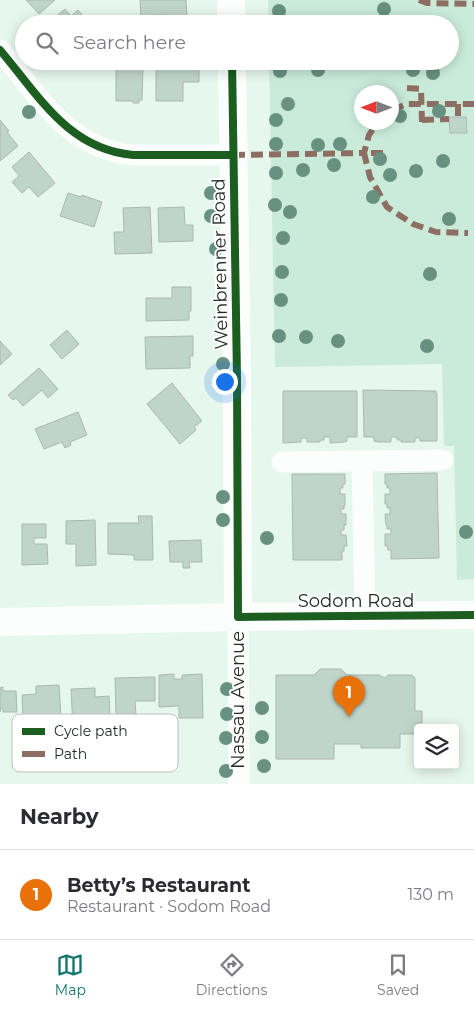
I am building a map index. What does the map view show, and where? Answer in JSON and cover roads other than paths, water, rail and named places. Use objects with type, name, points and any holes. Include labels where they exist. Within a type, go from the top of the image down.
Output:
[{"type":"street","points":[[231,0],[231,15]]},
{"type":"street","points":[[0,50],[15,68]]},
{"type":"street","points":[[17,70],[58,120],[94,146],[119,154],[134,155],[233,155]]},
{"type":"street","name":"Weinbrenner Road","points":[[232,70],[237,377],[238,617]]},
{"type":"street","points":[[282,462],[443,460]]},
{"type":"street","points":[[362,462],[365,616]]},
{"type":"street","name":"Sodom Road","points":[[0,622],[474,615]]},
{"type":"street","name":"Nassau Avenue","points":[[238,617],[239,784]]},
{"type":"place","name":"Betty’s Restaurant","points":[[349,717]]}]
